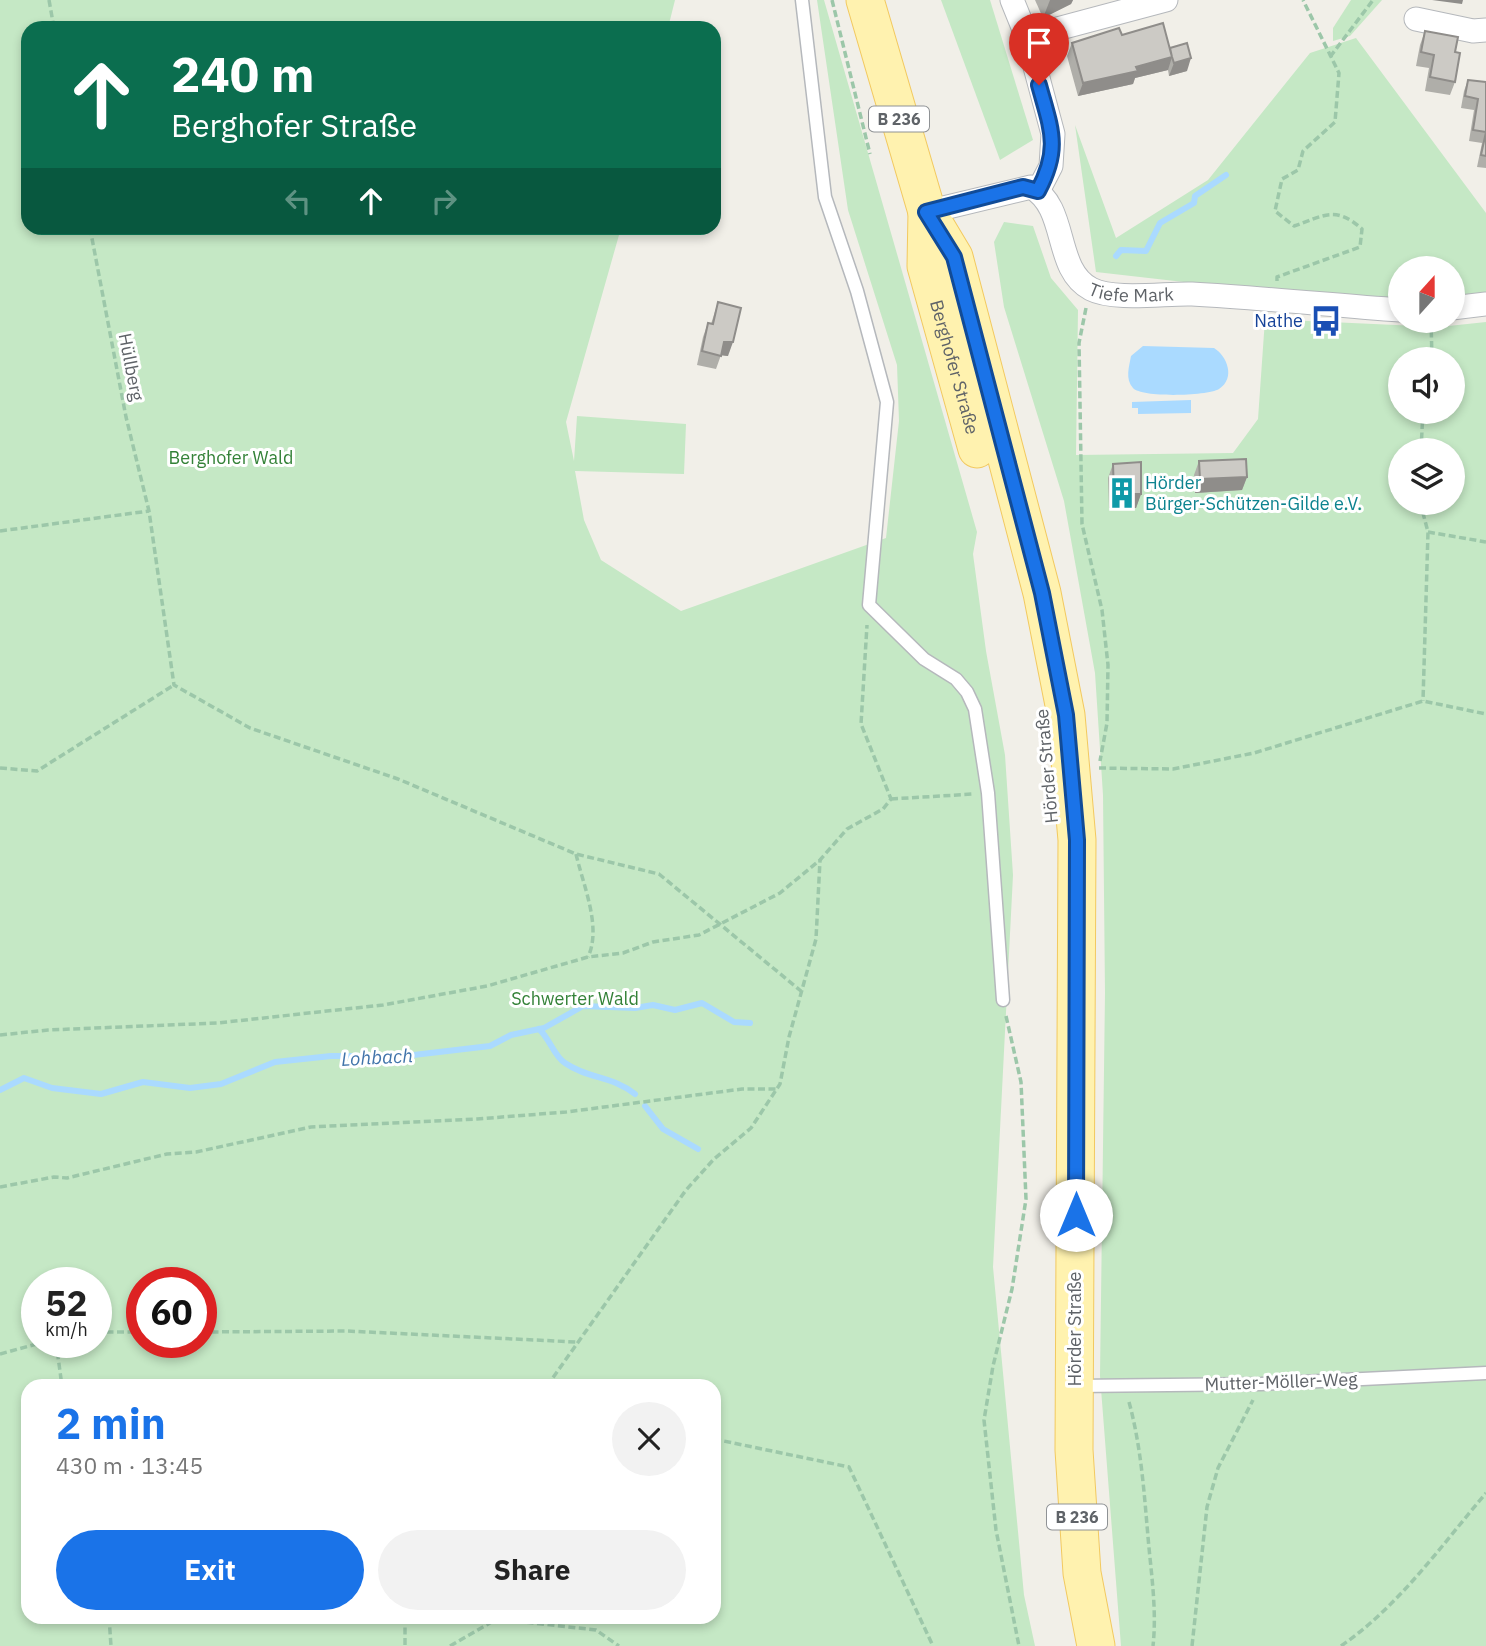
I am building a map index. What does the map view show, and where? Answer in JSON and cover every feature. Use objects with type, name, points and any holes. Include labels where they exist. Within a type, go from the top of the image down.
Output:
[{"type":"main road","name":"Berghofer Straße","points":[[865,0],[926,212],[954,257],[1009,516]]},
{"type":"main road","name":"Hörder Straße","points":[[1009,516],[1056,657],[1075,797],[1074,1450],[1081,1561],[1096,1646]]},
{"type":"main road","name":"Hörder Straße","points":[[1009,516],[1040,693],[1054,827],[1050,1361],[1055,1545],[1072,1646]]},
{"type":"street","points":[[926,212],[1023,187],[1038,191],[1051,166],[1053,134],[1027,37],[1012,0]]},
{"type":"street","points":[[1027,37],[1166,0]]},
{"type":"street","points":[[1416,19],[1485,37]]},
{"type":"street","name":"Tiefe Mark","points":[[1038,191],[1046,197],[1053,210],[1076,275],[1091,289],[1107,293],[1190,294],[1388,309]]},
{"type":"street","points":[[1465,306],[1486,304]]},
{"type":"lane","points":[[802,0],[825,197],[857,291],[887,402],[869,605],[924,659],[956,679],[967,692],[975,709],[988,793],[1003,1000]]},
{"type":"lane","name":"Mutter-Möller-Weg","points":[[1075,1386],[1261,1384],[1486,1373]]},
{"type":"path","points":[[49,0],[53,21]]},
{"type":"path","points":[[832,0],[870,154]]},
{"type":"path","points":[[1275,300],[1277,277],[1360,247],[1362,229],[1348,216],[1334,212],[1294,226],[1275,211],[1282,179],[1298,170],[1303,151],[1335,122],[1339,73],[1329,58],[1303,0]]},
{"type":"path","points":[[1329,58],[1373,0]]},
{"type":"path","name":"Hüllberg","points":[[91,235],[127,417],[149,511],[174,685]]},
{"type":"path","points":[[1091,289],[1079,343],[1080,426],[1082,524],[1102,610],[1108,666],[1107,723],[1099,782]]},
{"type":"path","points":[[0,531],[149,511]]},
{"type":"path","points":[[1423,515],[1428,532],[1423,701]]},
{"type":"path","points":[[1428,532],[1486,542]]},
{"type":"path","points":[[869,605],[862,724],[891,799]]},
{"type":"path","points":[[0,768],[37,771],[174,685],[250,728],[398,779],[576,854],[659,874],[801,991]]},
{"type":"path","points":[[1099,768],[1173,769],[1254,753],[1423,701],[1486,714]]},
{"type":"path","points":[[0,1035],[48,1030],[217,1023],[383,1005],[487,986],[587,957],[623,953],[653,942],[699,935],[780,893],[820,860],[847,829],[883,809],[891,799],[988,793]]},
{"type":"path","points":[[576,854],[591,916],[594,944],[587,957]]},
{"type":"path","points":[[552,1379],[686,1190],[714,1159],[751,1128],[777,1089],[816,939],[820,860]]},
{"type":"path","points":[[1003,1000],[1021,1082],[1026,1199],[1012,1289],[993,1366],[985,1420],[996,1530],[1018,1646]]},
{"type":"path","points":[[0,1187],[54,1177],[66,1178],[154,1156],[196,1152],[311,1127],[477,1119],[600,1108],[731,1090],[777,1089]]},
{"type":"path","points":[[217,1332],[347,1331],[576,1342]]},
{"type":"path","points":[[0,1353],[21,1348]]},
{"type":"path","points":[[58,1358],[61,1379]]},
{"type":"path","points":[[1192,1646],[1207,1507],[1218,1468],[1261,1384]]},
{"type":"path","points":[[1118,1386],[1129,1402],[1138,1434],[1152,1575],[1153,1646]]},
{"type":"path","points":[[721,1440],[849,1467],[933,1646]]},
{"type":"path","points":[[1341,1646],[1364,1630],[1407,1586],[1486,1493]]},
{"type":"path","points":[[109,1624],[111,1646]]},
{"type":"path","points":[[405,1624],[405,1646]]},
{"type":"path","points":[[450,1646],[488,1624]]},
{"type":"path","points":[[542,1624],[596,1630],[619,1646]]},
{"type":"green space","name":"Schwerter Wald","points":[[0,0],[675,0],[670,21],[21,21],[21,235],[619,235],[566,422],[574,461],[577,416],[686,424],[684,474],[575,471],[584,520],[601,560],[681,611],[886,538],[899,421],[897,365],[848,210],[817,0],[824,0],[977,532],[973,554],[986,651],[1005,755],[1013,875],[993,1267],[1024,1595],[1035,1646],[0,1646]]},
{"type":"green space","points":[[941,0],[990,0],[1033,140],[1000,160]]},
{"type":"green space","points":[[1351,0],[1382,0],[1350,36],[1333,41],[1333,28]]},
{"type":"green space","points":[[1356,38],[1486,213],[1486,293],[1465,294],[1465,256],[1388,256],[1388,298],[1254,290],[1096,272],[1075,125],[1116,238],[1208,180],[1310,53]]},
{"type":"green space","points":[[1004,222],[1033,226],[1051,278],[1078,310],[1076,455],[1233,453],[1258,419],[1265,319],[1388,325],[1388,333],[1465,333],[1465,324],[1486,322],[1486,1646],[1121,1646],[1100,1376],[1105,993],[1103,795],[1095,673],[1064,501],[1004,307],[994,242]]},
{"type":"water","points":[[1143,346],[1214,348],[1226,362],[1227,379],[1219,389],[1202,393],[1161,395],[1139,391],[1133,388],[1128,373],[1131,356]]},
{"type":"water","points":[[1191,400],[1191,413],[1138,414],[1138,408],[1132,408],[1132,402]]},
{"type":"building","points":[[1163,23],[1172,57],[1136,67],[1138,71],[1083,83],[1072,43],[1119,28],[1122,35]]},
{"type":"building","points":[[1425,31],[1458,37],[1455,52],[1460,53],[1455,82],[1430,77],[1434,55],[1421,52]]},
{"type":"building","points":[[1187,43],[1191,58],[1174,63],[1170,48]]},
{"type":"building","points":[[1468,80],[1486,82],[1486,132],[1473,130],[1478,99],[1465,96]]},
{"type":"building","points":[[1486,132],[1486,156],[1481,155]]},
{"type":"building","points":[[718,302],[741,308],[733,342],[724,342],[721,356],[702,351],[708,323],[713,324]]},
{"type":"building","points":[[1246,459],[1247,477],[1200,479],[1199,461]]},
{"type":"building","points":[[1141,462],[1141,494],[1114,494],[1113,464]]},
{"type":"waterway","points":[[1116,256],[1121,250],[1146,251],[1160,223],[1194,203],[1195,196],[1226,175]]},
{"type":"waterway","name":"Lohbach","points":[[0,1090],[24,1078],[52,1088],[101,1094],[143,1082],[190,1088],[221,1084],[275,1062],[331,1056],[405,1056],[490,1046],[511,1035],[544,1028],[583,1006],[635,1008],[653,1005],[675,1010],[702,1003],[734,1022],[750,1023]]},
{"type":"waterway","points":[[539,1029],[565,1063],[618,1084],[635,1094]]},
{"type":"waterway","points":[[645,1106],[663,1129],[698,1149]]},
{"type":"place","name":"Nathe","points":[[1326,321]]},
{"type":"place","name":"Hörder Bürger-Schützen-Gilde e.V.","points":[[1122,493]]},
{"type":"route","points":[[1039,85],[1053,134],[1054,150],[1051,166],[1038,191],[1023,187],[926,212],[954,257],[1042,593],[1066,715],[1077,840],[1076,1215]]},
{"type":"park label","name":"Berghofer Wald","points":[[231,458]]}]
